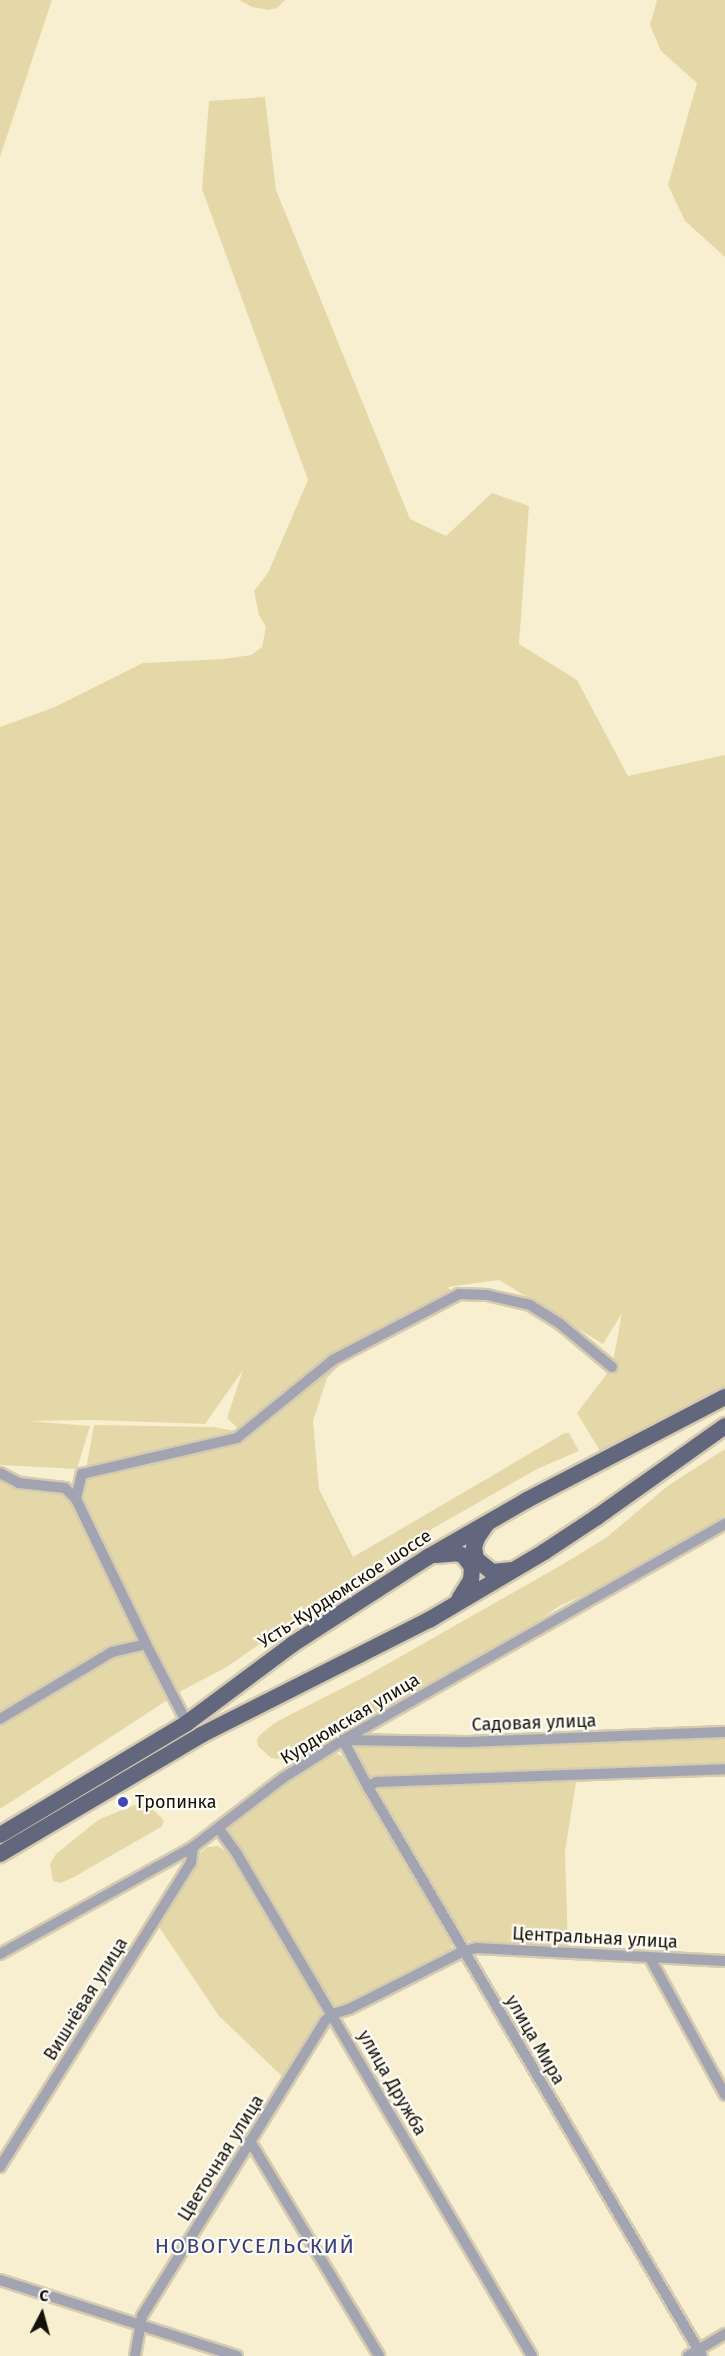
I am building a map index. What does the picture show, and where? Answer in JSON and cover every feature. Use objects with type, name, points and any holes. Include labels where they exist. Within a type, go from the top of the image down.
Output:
[{"type":"main road","name":"Усть-Курдюмское шоссе","points":[[0,1836],[187,1723],[293,1644],[428,1557],[491,1520],[725,1397]]},
{"type":"main road","points":[[0,1854],[201,1735],[429,1620],[597,1517],[725,1426]]},
{"type":"main road","points":[[491,1520],[477,1538],[474,1547],[476,1558],[492,1572],[511,1570]]},
{"type":"main road","points":[[428,1557],[447,1552],[457,1553],[472,1567],[471,1580],[456,1602]]},
{"type":"street","points":[[76,1499],[82,1474],[237,1438],[333,1360],[459,1294],[487,1295],[530,1305],[559,1323],[612,1367]]},
{"type":"street","points":[[0,1473],[19,1482],[65,1488],[76,1499],[187,1723]]},
{"type":"street","name":"Курдюмская улица","points":[[0,1954],[193,1847],[283,1778],[344,1740],[725,1524]]},
{"type":"street","points":[[0,1719],[112,1652],[146,1644]]},
{"type":"street","name":"Садовая улица","points":[[344,1740],[466,1742],[725,1732]]},
{"type":"street","name":"улица Мира","points":[[344,1740],[368,1787],[700,2353]]},
{"type":"street","points":[[368,1787],[376,1782],[725,1769]]},
{"type":"street","name":"улица Дружба","points":[[219,1829],[237,1854],[532,2356]]},
{"type":"street","name":"Вишнёвая улица","points":[[0,2167],[191,1863],[193,1847]]},
{"type":"street","name":"Центральная улица","points":[[464,1951],[477,1948],[725,1961]]},
{"type":"street","points":[[332,2014],[359,2004],[464,1951]]},
{"type":"street","points":[[650,1958],[725,2095]]},
{"type":"street","name":"Цветочная улица","points":[[135,2356],[140,2338],[139,2325],[250,2141],[332,2014]]},
{"type":"street","points":[[250,2141],[379,2356]]},
{"type":"street","points":[[0,2280],[237,2356]]},
{"type":"street","points":[[688,2356],[700,2353],[725,2334]]},
{"type":"shaded area","points":[[0,0],[52,0],[0,157]]},
{"type":"shaded area","points":[[239,0],[285,0],[277,8],[269,10],[252,7]]},
{"type":"shaded area","points":[[657,0],[725,0],[725,257],[685,221],[668,185],[697,83],[661,51],[650,25]]},
{"type":"shaded area","points":[[265,97],[276,190],[410,519],[446,536],[492,493],[529,506],[519,644],[577,680],[628,776],[725,755],[725,1395],[605,1459],[577,1413],[612,1367],[622,1313],[603,1344],[499,1280],[448,1287],[456,1297],[356,1349],[327,1378],[313,1421],[319,1489],[353,1557],[565,1433],[569,1433],[579,1451],[537,1469],[402,1546],[225,1668],[183,1690],[0,1809],[0,1472],[83,1485],[94,1425],[213,1427],[242,1432],[227,1418],[243,1370],[205,1424],[94,1420],[28,1421],[90,1426],[77,1469],[0,1465],[0,727],[55,707],[143,663],[224,659],[251,655],[262,647],[266,627],[259,615],[254,591],[268,573],[308,480],[202,189],[209,101]]},
{"type":"shaded area","points":[[725,1449],[725,1516],[600,1588],[561,1605],[530,1627],[300,1754],[277,1759],[271,1758],[258,1746],[257,1739],[276,1722],[368,1675],[607,1537],[669,1485]]},
{"type":"shaded area","points":[[725,1735],[725,1766],[371,1778],[366,1774],[353,1746]]},
{"type":"shaded area","points":[[334,1753],[342,1756],[451,1942],[452,1950],[449,1956],[349,2005],[336,2006],[329,2002],[249,1862],[228,1833],[231,1826],[277,1788]]},
{"type":"shaded area","points":[[577,1776],[565,1851],[568,1948],[475,1944],[462,1938],[377,1791],[380,1786]]},
{"type":"shaded area","points":[[134,1805],[152,1809],[164,1822],[161,1827],[74,1877],[60,1883],[53,1881],[50,1864],[56,1854],[98,1820]]},
{"type":"shaded area","points":[[218,1846],[235,1857],[322,2008],[321,2020],[284,2078],[219,2016],[157,1924],[199,1854],[207,1847]]},
{"type":"place","name":"Тропинка","points":[[123,1802]]},
{"type":"district","name":"НОВОГУСЕЛЬСКИЙ","points":[[255,2246]]}]
